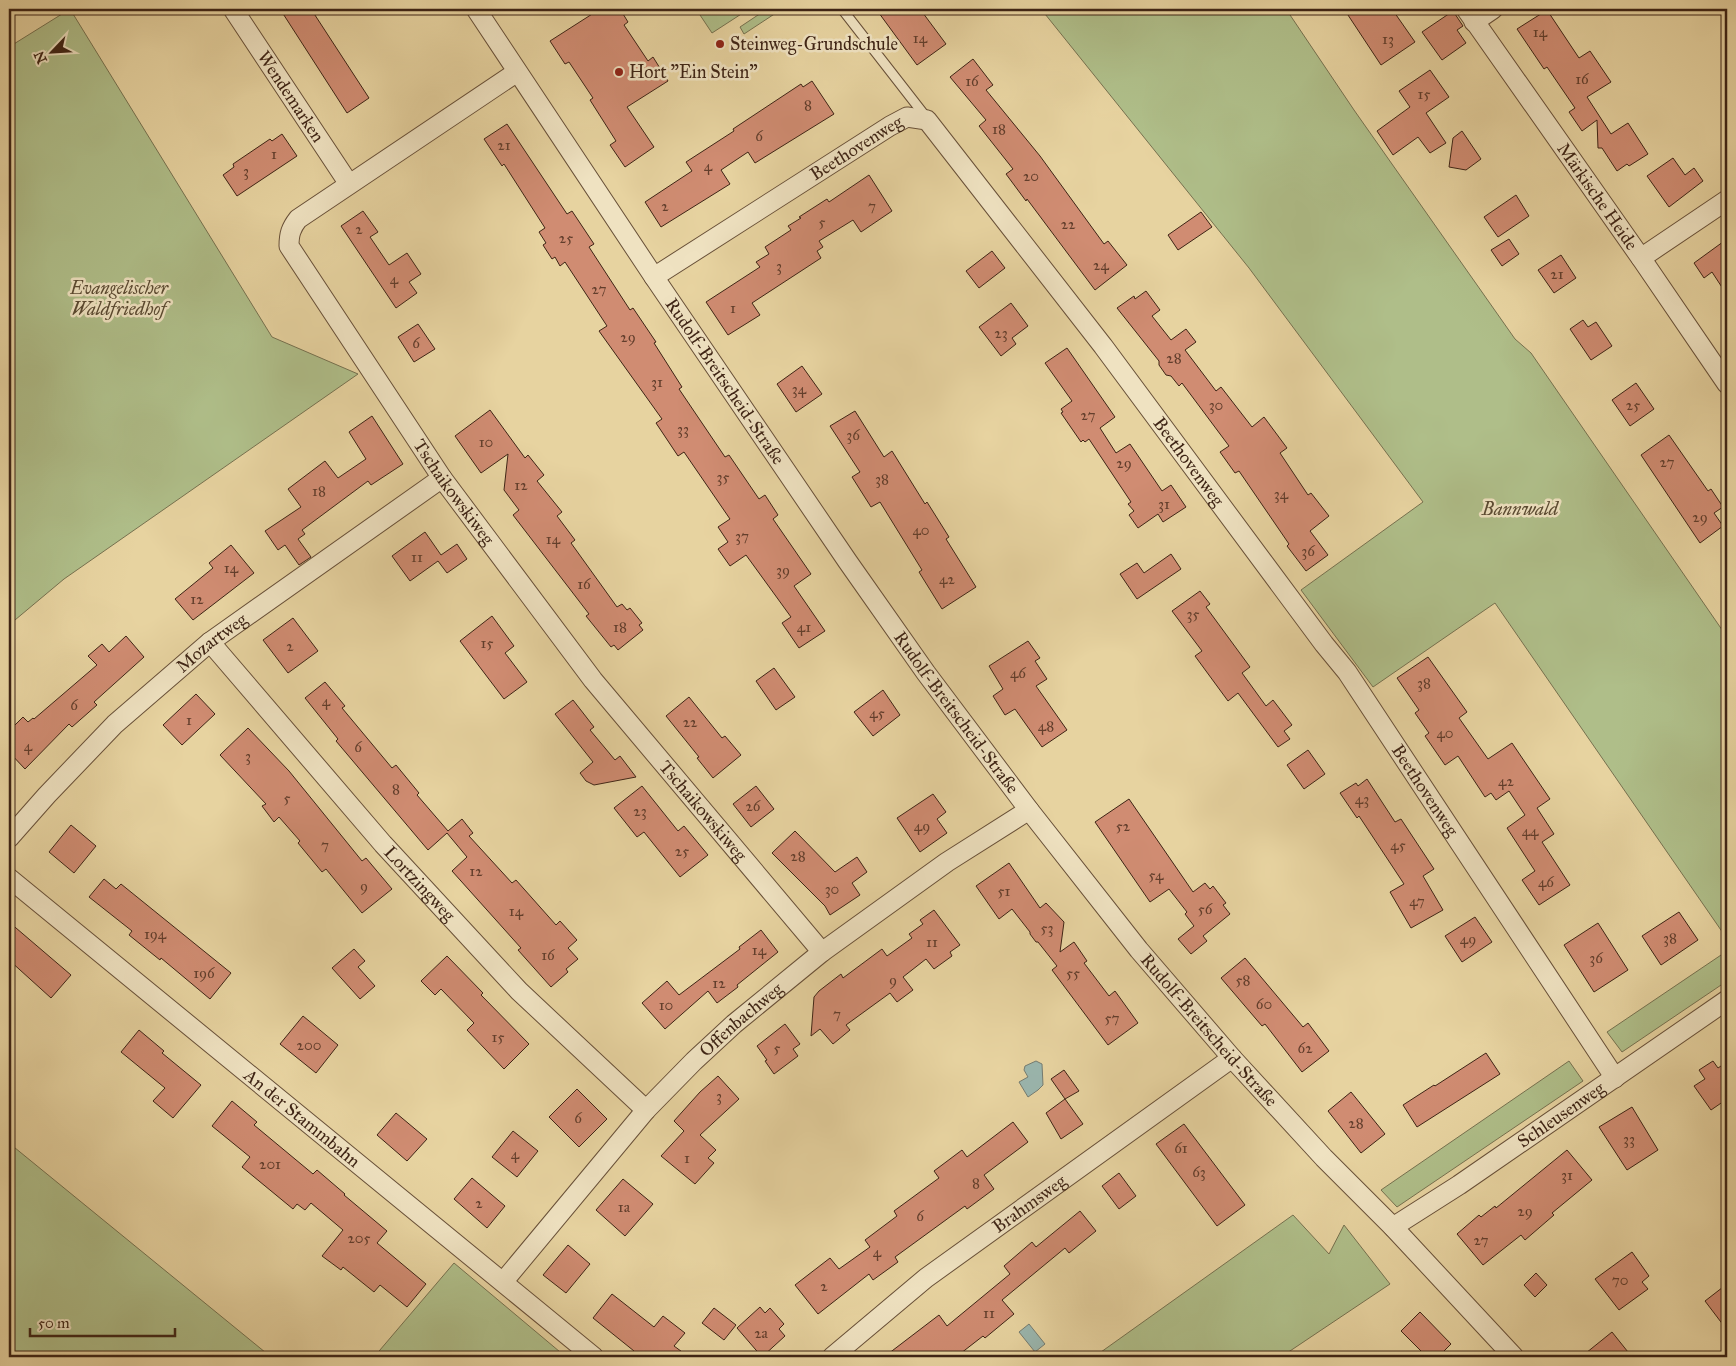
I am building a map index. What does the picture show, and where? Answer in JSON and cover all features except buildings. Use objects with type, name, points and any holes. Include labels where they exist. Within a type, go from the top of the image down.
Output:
[{"type":"street","name":"Wendemarken","points":[[233,9],[349,184]]},
{"type":"street","name":"Rudolf-Breitscheid-Straße","points":[[476,9],[654,277],[921,665],[1029,810],[1139,950],[1232,1058],[1324,1158],[1393,1227],[1512,1356]]},
{"type":"street","points":[[1470,15],[1493,9]]},
{"type":"street","name":"Märkische Heide","points":[[1470,15],[1727,384]]},
{"type":"street","name":"Tschaikowskiweg","points":[[517,72],[298,219],[291,228],[289,246],[442,478],[592,680],[822,952]]},
{"type":"street","name":"Beethovenweg","points":[[654,277],[890,126],[907,117],[927,120],[1103,346],[1324,644],[1347,672],[1615,1078]]},
{"type":"street","points":[[1641,258],[1727,200]]},
{"type":"street","name":"Mozartweg","points":[[9,838],[115,724],[210,642],[442,478]]},
{"type":"street","name":"Lortzingweg","points":[[210,642],[383,844],[519,991],[646,1110]]},
{"type":"street","name":"Offenbachweg","points":[[503,1282],[646,1110],[734,1024],[822,952],[947,862],[1029,810]]},
{"type":"street","name":"An der Stammbahn","points":[[9,878],[594,1357]]},
{"type":"street","name":"Schleusenweg","points":[[1393,1227],[1459,1185],[1727,1000]]},
{"type":"street","name":"Brahmsweg","points":[[832,1357],[926,1278],[1232,1058]]},
{"type":"lane","points":[[842,9],[927,120]]},
{"type":"green space","name":"Evangelischer Waldfriedhof","points":[[70,9],[272,337],[358,374],[64,579],[9,625],[9,47]]},
{"type":"green space","points":[[696,9],[749,9],[712,33]]},
{"type":"green space","points":[[767,9],[782,9],[744,34],[740,27]]},
{"type":"green space","name":"Bannwald","points":[[1041,9],[1286,9],[1354,110],[1515,339],[1531,353],[1727,637],[1727,930],[1723,933],[1495,603],[1373,687],[1301,590],[1423,502],[1249,268]]},
{"type":"green space","points":[[1727,951],[1727,981],[1622,1052],[1607,1032]]},
{"type":"green space","points":[[1569,1061],[1583,1081],[1397,1207],[1381,1190]]},
{"type":"green space","points":[[9,1143],[271,1357],[9,1357]]},
{"type":"green space","points":[[1293,1215],[1329,1254],[1344,1225],[1390,1284],[1281,1357],[1094,1357]]},
{"type":"green space","points":[[454,1263],[566,1357],[374,1357]]},
{"type":"water","points":[[1036,1061],[1042,1064],[1043,1085],[1028,1097],[1019,1082],[1028,1077],[1024,1070],[1025,1066]]},
{"type":"water","points":[[1029,1324],[1045,1344],[1035,1352],[1019,1332]]},
{"type":"place","name":"Steinweg-Grundschule","points":[[720,44]]},
{"type":"place","name":"Hort \"Ein Stein\"","points":[[619,72]]}]
